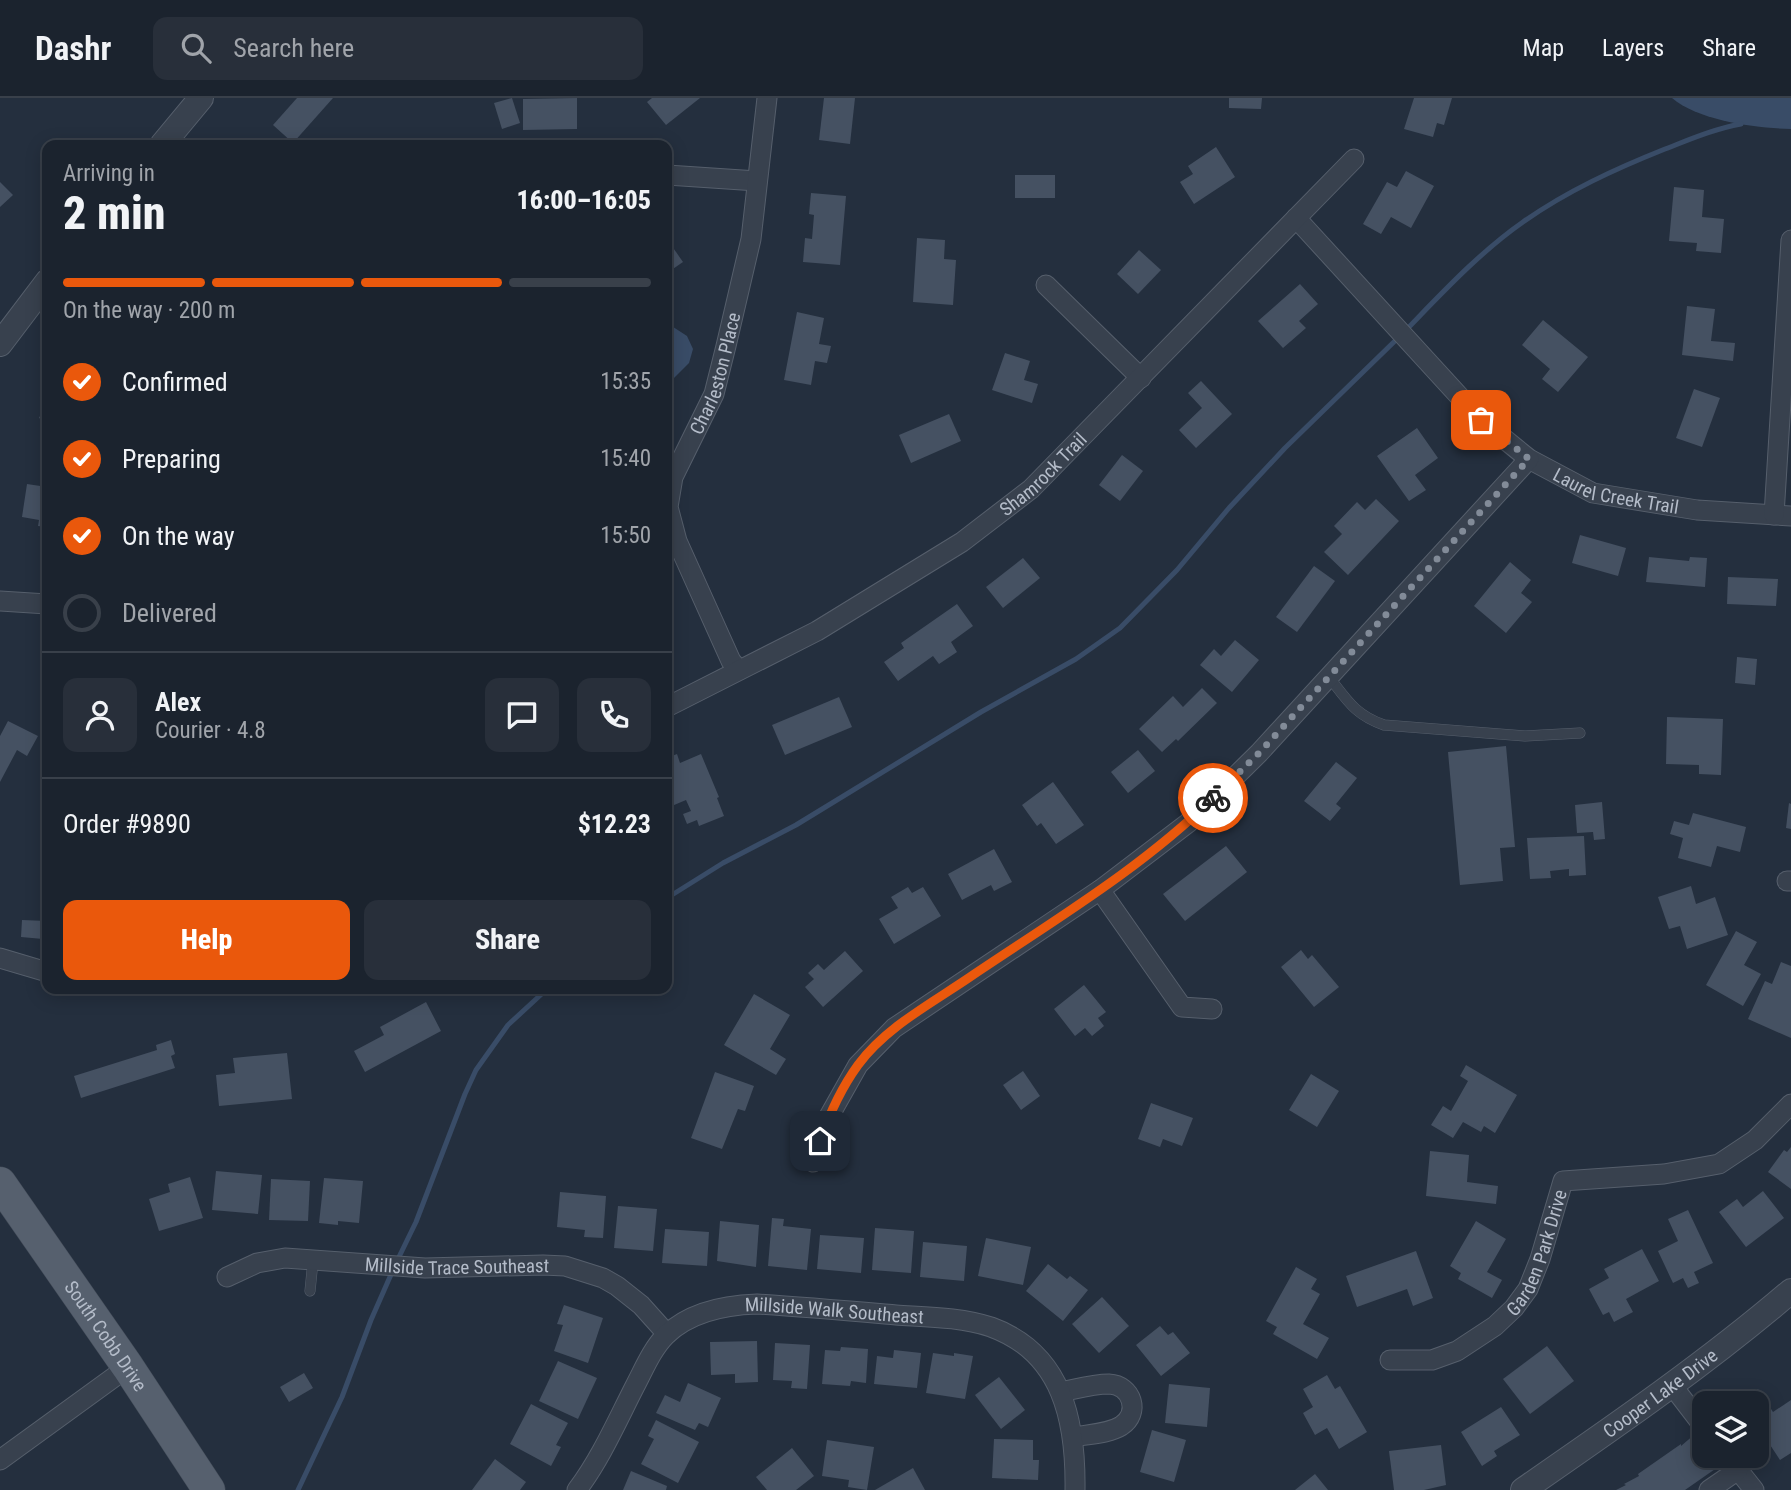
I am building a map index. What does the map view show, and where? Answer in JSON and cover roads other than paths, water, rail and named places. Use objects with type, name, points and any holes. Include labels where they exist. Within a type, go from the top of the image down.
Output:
[{"type":"main road","name":"South Cobb Drive","points":[[0,1183],[128,1367],[209,1490]]},
{"type":"street","points":[[166,140],[201,98]]},
{"type":"street","name":"Charleston Place","points":[[672,483],[714,394],[751,239],[767,98]]},
{"type":"street","name":"Shamrock Trail","points":[[672,704],[817,631],[962,542],[1031,489],[1354,159]]},
{"type":"street","points":[[672,176],[757,181]]},
{"type":"street","name":"Laurel Creek Trail","points":[[1296,218],[1481,420],[1529,459],[1592,493],[1697,510],[1782,516]]},
{"type":"street","points":[[1782,516],[1791,240]]},
{"type":"street","points":[[1046,285],[1141,377]]},
{"type":"street","points":[[0,344],[42,289]]},
{"type":"street","points":[[813,1162],[827,1120],[858,1065],[894,1028],[1100,890],[1188,823],[1259,753],[1529,459]]},
{"type":"street","name":"Charleston Place","points":[[672,522],[677,541],[731,661],[739,670]]},
{"type":"street","points":[[0,601],[42,604]]},
{"type":"street","points":[[1100,890],[1182,1007],[1212,1009]]},
{"type":"street","points":[[0,958],[42,971]]},
{"type":"street","name":"Garden Park Drive","points":[[1390,1360],[1432,1360],[1457,1351],[1495,1326],[1514,1308],[1528,1289],[1536,1269],[1563,1181],[1664,1174],[1719,1164],[1755,1140],[1791,1104]]},
{"type":"street","name":"Millside Trace Southeast","points":[[228,1277],[242,1268],[270,1259],[425,1268],[565,1266],[603,1278],[617,1286],[640,1305],[667,1334]]},
{"type":"street","name":"Cooper Lake Drive","points":[[1523,1490],[1756,1321],[1791,1291]]},
{"type":"street","name":"Millside Walk Southeast","points":[[577,1490],[596,1462],[653,1352],[667,1334],[708,1311],[740,1304],[967,1321],[989,1327],[1023,1343],[1047,1369],[1061,1392],[1074,1437],[1075,1490]]},
{"type":"street","points":[[0,1460],[128,1367]]},
{"type":"street","points":[[1061,1392],[1109,1384],[1127,1390],[1131,1396],[1132,1404],[1125,1423],[1117,1428],[1074,1437]]},
{"type":"street","points":[[1671,1384],[1692,1411]]},
{"type":"street","points":[[1709,1490],[1729,1468]]},
{"type":"street","points":[[1737,1468],[1754,1490]]},
{"type":"lane","points":[[1329,677],[1364,718],[1384,725],[1525,736],[1580,733]]},
{"type":"lane","points":[[310,1292],[313,1261]]},
{"type":"water","points":[[1672,98],[1791,98],[1791,129],[1745,125],[1712,118],[1683,106]]},
{"type":"water","points":[[672,326],[687,336],[693,349],[689,363],[672,380]]},
{"type":"waterway","points":[[1406,330],[1477,259],[1540,211],[1628,164],[1703,135],[1741,124]]},
{"type":"waterway","points":[[672,895],[723,863],[796,825],[981,712],[1076,659],[1120,628],[1177,570],[1229,508],[1285,448],[1399,337]]},
{"type":"waterway","points":[[397,1261],[416,1222],[476,1070],[508,1025],[542,994]]},
{"type":"waterway","points":[[298,1490],[342,1397],[393,1270]]}]
